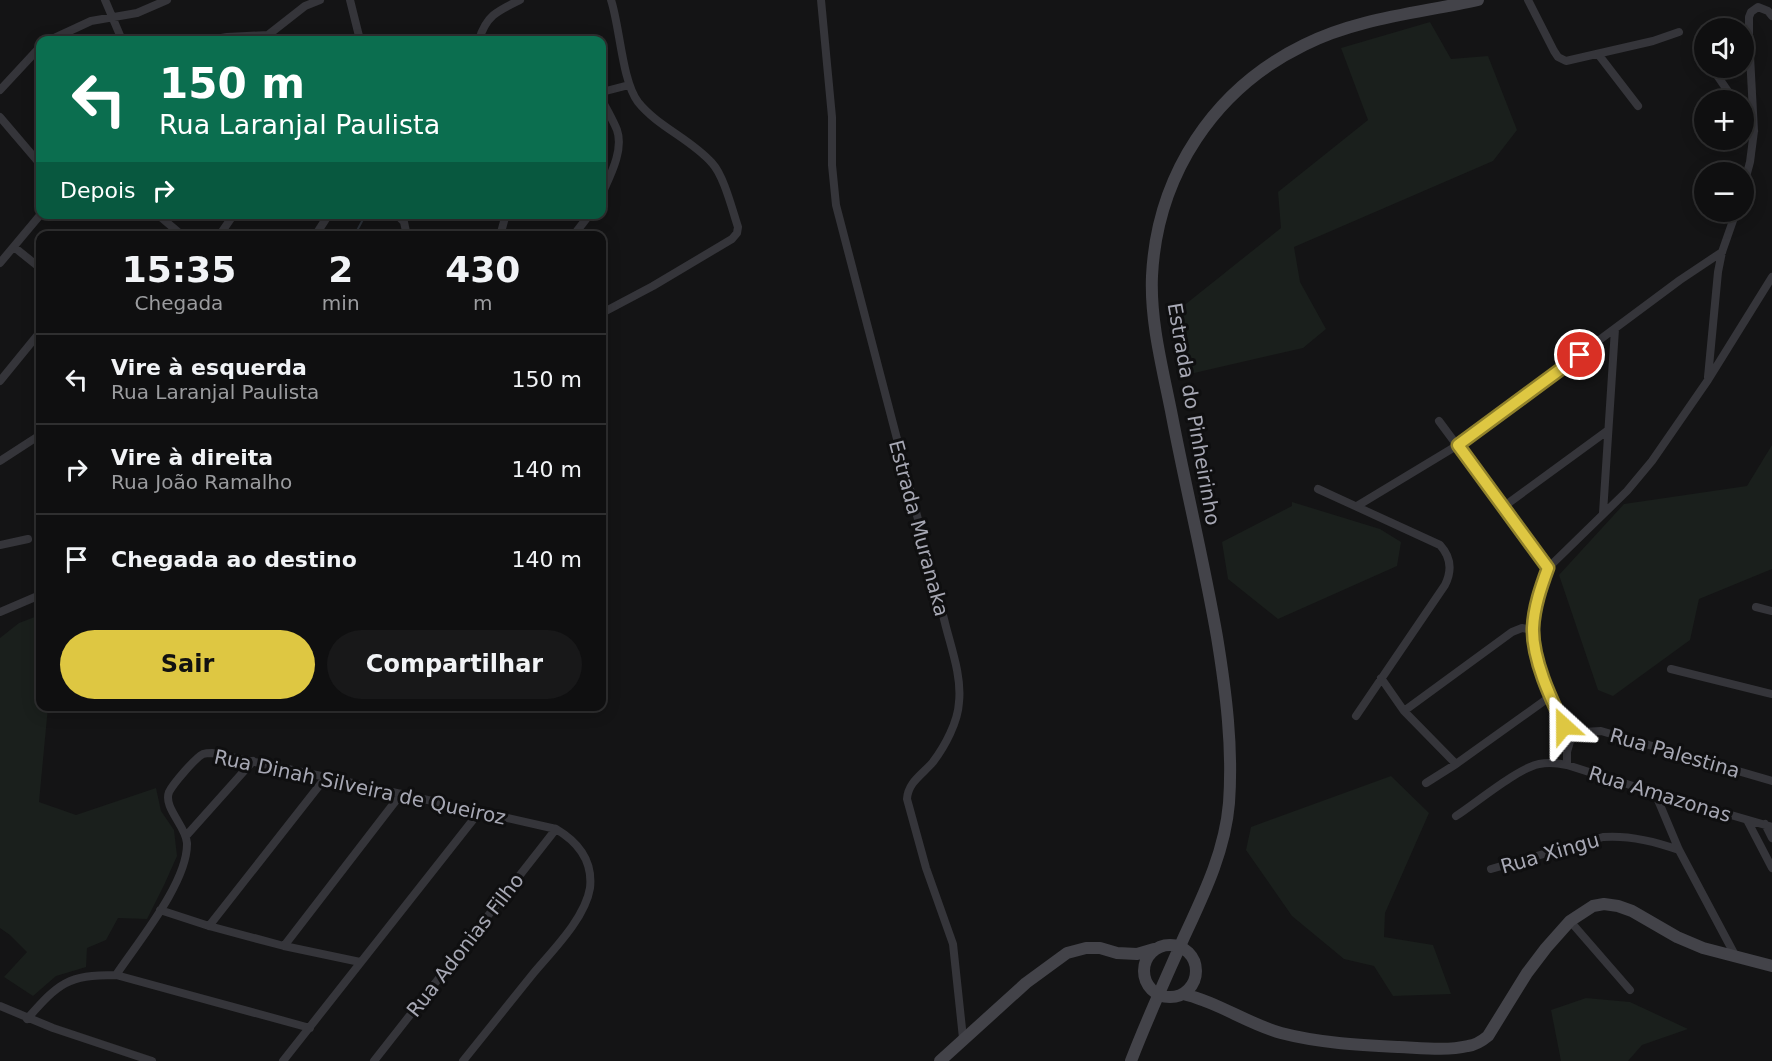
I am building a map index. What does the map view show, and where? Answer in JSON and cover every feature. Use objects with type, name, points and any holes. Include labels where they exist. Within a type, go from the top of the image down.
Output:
[{"type":"main road","name":"Estrada do Pinheirinho","points":[[1131,1061],[1212,874],[1224,833],[1229,803],[1230,738],[1227,704],[1209,593],[1185,485],[1155,328],[1152,277],[1161,215],[1176,174],[1203,128],[1235,91],[1268,66],[1306,44],[1361,24],[1478,0]]},
{"type":"main road","points":[[1183,994],[1211,1002],[1260,1026],[1307,1038],[1422,1048],[1469,1046],[1479,1043],[1495,1028],[1527,973],[1570,921],[1593,906],[1604,904],[1632,911],[1690,943],[1772,966]]},
{"type":"main road","points":[[940,1061],[1026,982],[1059,957],[1073,950],[1100,948],[1117,953],[1137,954],[1162,945],[1180,946],[1188,951],[1196,966],[1194,982],[1190,989],[1183,994],[1166,998],[1158,995],[1147,984],[1143,969],[1154,949]]},
{"type":"main road","points":[[1117,953],[1143,969]]},
{"type":"main road","points":[[1196,974],[1211,1002]]},
{"type":"street","points":[[105,0],[120,36]]},
{"type":"street","points":[[59,36],[91,21],[137,13],[167,0]]},
{"type":"street","points":[[268,36],[303,3],[320,0]]},
{"type":"street","points":[[350,0],[359,36]]},
{"type":"street","points":[[480,36],[491,16],[519,0]]},
{"type":"street","points":[[606,311],[732,239],[738,227],[714,165],[649,114],[637,100],[629,85],[611,0]]},
{"type":"street","name":"Estrada Muranaka","points":[[821,0],[832,117],[832,165],[836,205],[959,684],[960,702],[956,718],[939,753],[911,785],[907,792],[907,799],[926,868],[953,944],[963,1038]]},
{"type":"street","points":[[1528,0],[1558,57],[1566,61],[1679,32]]},
{"type":"street","points":[[1752,90],[1749,17],[1754,9],[1758,8],[1770,13]]},
{"type":"street","points":[[0,90],[36,51]]},
{"type":"street","points":[[1598,54],[1638,106]]},
{"type":"street","points":[[606,91],[629,85]]},
{"type":"street","points":[[606,108],[618,131],[619,142],[606,184]]},
{"type":"street","points":[[0,117],[36,159]]},
{"type":"street","points":[[0,263],[37,219]]},
{"type":"street","points":[[163,219],[177,231]]},
{"type":"street","points":[[577,231],[586,219]]},
{"type":"street","points":[[1708,380],[1714,299],[1722,252],[1732,222]]},
{"type":"street","points":[[14,247],[36,265]]},
{"type":"street","points":[[1357,506],[1458,445],[1722,252]]},
{"type":"street","points":[[1567,765],[1567,752],[1571,738],[1551,696],[1534,645],[1534,616],[1548,568],[1627,491],[1652,461],[1708,380],[1772,277]]},
{"type":"street","points":[[1603,513],[1615,329]]},
{"type":"street","points":[[0,381],[36,337]]},
{"type":"street","points":[[1439,421],[1548,568]]},
{"type":"street","points":[[1503,507],[1607,430]]},
{"type":"street","points":[[0,461],[36,438]]},
{"type":"street","points":[[1318,489],[1440,545],[1447,554],[1450,564],[1449,575],[1444,585],[1356,716]]},
{"type":"street","points":[[0,545],[28,539]]},
{"type":"street","points":[[0,612],[36,597]]},
{"type":"street","points":[[1756,607],[1772,611]]},
{"type":"street","points":[[1404,711],[1512,632],[1522,628],[1533,630]]},
{"type":"street","points":[[1671,669],[1772,694]]},
{"type":"street","points":[[1381,678],[1404,711],[1456,764]]},
{"type":"street","points":[[1426,783],[1551,696]]},
{"type":"street","name":"Rua Palestina","points":[[1571,738],[1583,732],[1601,731],[1772,781]]},
{"type":"street","name":"Rua Dinah Silveira de Queiroz","points":[[186,836],[170,806],[168,797],[173,787],[197,759],[201,755],[212,753],[556,829]]},
{"type":"street","points":[[116,975],[160,910],[180,874],[185,859],[186,836],[253,761]]},
{"type":"street","name":"Rua Amazonas","points":[[1456,816],[1532,766],[1553,763],[1567,765],[1769,825]]},
{"type":"street","points":[[209,926],[326,777]]},
{"type":"street","points":[[1655,793],[1679,850],[1736,957]]},
{"type":"street","points":[[284,946],[401,794]]},
{"type":"street","points":[[284,1061],[480,811]]},
{"type":"street","points":[[1747,820],[1772,867]]},
{"type":"street","points":[[1769,825],[1772,838]]},
{"type":"street","points":[[463,1061],[573,924],[587,898],[590,874],[587,862],[582,851],[556,829]]},
{"type":"street","name":"Rua Adonias Filho","points":[[374,1061],[556,829]]},
{"type":"street","name":"Rua Xingu","points":[[1491,869],[1603,837],[1633,837],[1679,850]]},
{"type":"street","points":[[160,910],[284,946],[360,962]]},
{"type":"street","points":[[1570,921],[1630,990]]},
{"type":"street","points":[[27,1019],[55,988],[70,980],[93,975],[116,975],[310,1028]]},
{"type":"street","points":[[0,1006],[27,1019],[152,1061]]},
{"type":"shaded area","points":[[1430,22],[1451,59],[1488,56],[1517,130],[1493,161],[1294,247],[1300,282],[1326,329],[1303,348],[1181,376],[1172,315],[1281,228],[1278,192],[1368,120],[1341,48]]},
{"type":"shaded area","points":[[1772,445],[1772,569],[1699,599],[1690,640],[1613,696],[1598,690],[1559,575],[1624,504],[1747,486]]},
{"type":"shaded area","points":[[1292,502],[1380,529],[1401,542],[1397,566],[1278,619],[1228,579],[1222,542],[1292,506]]},
{"type":"shaded area","points":[[36,617],[36,711],[48,711],[39,802],[76,815],[156,788],[161,811],[174,830],[177,856],[147,919],[118,918],[106,940],[87,948],[86,967],[56,976],[33,996],[4,977],[27,952],[0,928],[0,638],[19,623]]},
{"type":"shaded area","points":[[1391,776],[1429,813],[1385,913],[1384,937],[1433,945],[1451,994],[1393,996],[1374,966],[1344,959],[1292,916],[1246,850],[1251,827]]},
{"type":"shaded area","points":[[1586,998],[1630,1002],[1688,1029],[1642,1045],[1628,1061],[1561,1061],[1551,1010]]},
{"type":"waterway","points":[[357,231],[363,219]]},
{"type":"route","points":[[1564,726],[1540,668],[1534,645],[1534,616],[1548,568],[1458,445],[1580,355]]}]
